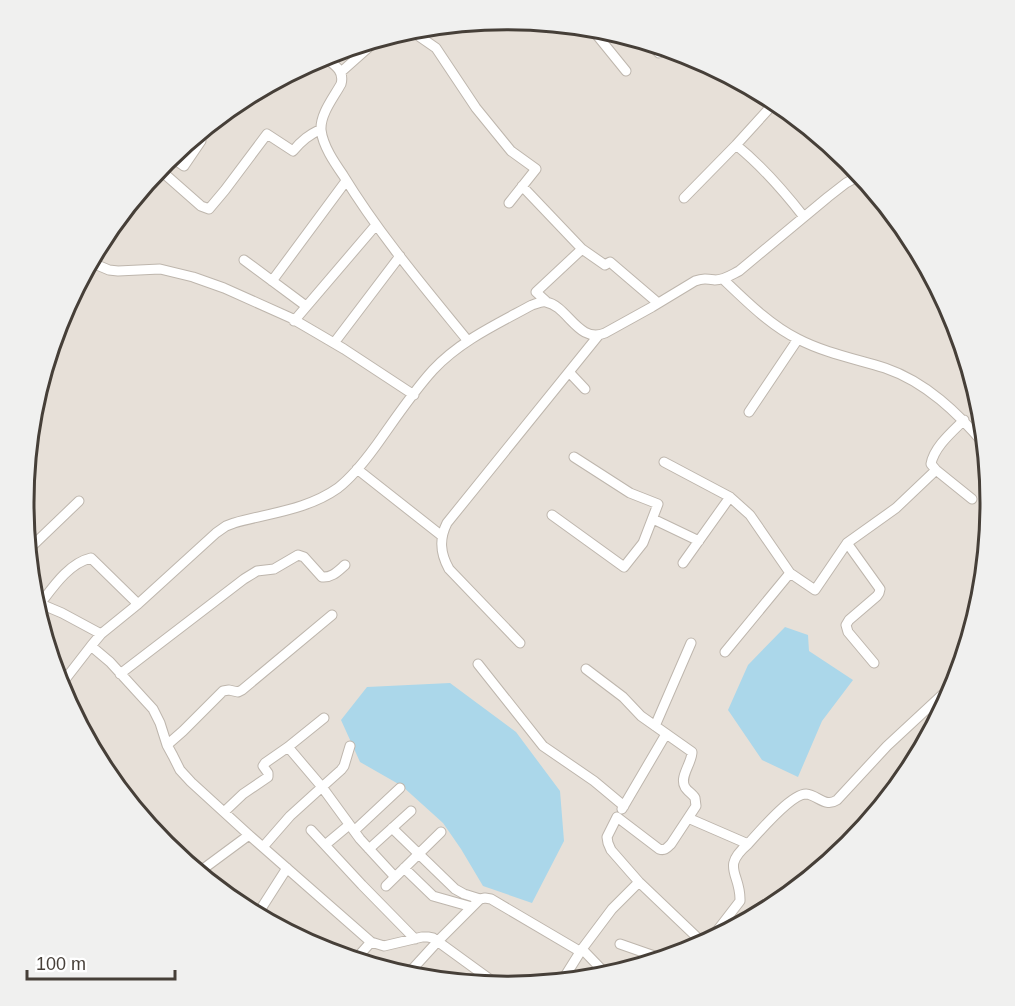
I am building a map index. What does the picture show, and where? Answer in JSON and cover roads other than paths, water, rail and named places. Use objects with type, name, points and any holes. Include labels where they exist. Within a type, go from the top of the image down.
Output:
[{"type":"street","points":[[421,38],[436,48],[476,108],[510,151],[536,169],[508,203]]},
{"type":"street","points":[[600,39],[626,71]]},
{"type":"street","points":[[341,72],[363,53]]},
{"type":"street","points":[[333,63],[341,72],[342,78],[321,121],[326,146],[346,181],[376,225],[468,341]]},
{"type":"street","points":[[684,198],[769,109]]},
{"type":"street","points":[[167,176],[201,206],[209,209],[267,134],[293,151],[309,134],[321,129]]},
{"type":"street","points":[[179,163],[184,166],[198,145]]},
{"type":"street","points":[[736,145],[764,170],[804,217]]},
{"type":"street","points":[[520,644],[449,569],[441,551],[440,540],[447,523],[598,336],[701,278],[723,279],[739,271],[852,180]]},
{"type":"street","points":[[272,281],[346,181]]},
{"type":"street","points":[[522,186],[582,249],[606,265],[610,262],[658,303]]},
{"type":"street","points":[[294,321],[376,225]]},
{"type":"street","points":[[582,249],[536,292],[586,333],[598,336]]},
{"type":"street","points":[[334,342],[400,256]]},
{"type":"street","points":[[244,260],[306,306]]},
{"type":"street","points":[[98,265],[118,271],[160,269],[224,288],[334,342],[414,395]]},
{"type":"street","points":[[723,279],[764,316],[798,339],[897,373],[928,391],[964,420],[975,433]]},
{"type":"street","points":[[68,676],[101,634],[226,526],[300,507],[338,487],[357,469],[432,371],[448,355],[468,341],[532,305],[547,302]]},
{"type":"street","points":[[749,412],[798,339]]},
{"type":"street","points":[[569,372],[585,389]]},
{"type":"street","points":[[964,420],[941,444],[930,464],[972,499]]},
{"type":"street","points":[[552,515],[624,567],[643,543],[653,519],[658,504],[630,494],[574,457]]},
{"type":"street","points":[[664,462],[730,497],[750,515],[790,573],[815,590],[847,543],[896,508],[936,470]]},
{"type":"street","points":[[357,469],[442,536]]},
{"type":"street","points":[[683,563],[730,497]]},
{"type":"street","points":[[37,541],[80,501]]},
{"type":"street","points":[[653,519],[699,541]]},
{"type":"street","points":[[847,543],[880,589],[879,593],[846,625],[848,632],[874,663]]},
{"type":"street","points":[[120,674],[235,585],[257,571],[274,569],[298,555],[304,557],[322,577],[333,575],[345,566]]},
{"type":"street","points":[[44,595],[69,570],[91,558],[138,604]]},
{"type":"street","points":[[725,652],[790,573]]},
{"type":"street","points":[[47,606],[101,634]]},
{"type":"street","points":[[167,745],[223,691],[242,690],[332,615]]},
{"type":"street","points":[[655,726],[691,643]]},
{"type":"street","points":[[91,645],[110,662],[153,710],[180,770],[191,782],[371,942],[384,946],[428,937],[438,941],[485,975]]},
{"type":"street","points":[[478,664],[543,746],[594,781],[624,806]]},
{"type":"street","points":[[586,669],[616,691],[641,716],[692,752],[692,760],[684,783],[693,795],[696,806],[667,849],[659,849],[617,817]]},
{"type":"street","points":[[722,924],[740,901],[733,863],[767,823],[785,806],[805,794],[827,803],[837,800],[887,746],[936,704]]},
{"type":"street","points":[[224,812],[251,787],[268,777],[264,764],[324,718]]},
{"type":"street","points":[[666,734],[607,837],[611,850],[639,882],[696,937]]},
{"type":"street","points":[[263,847],[301,805],[344,766],[350,746]]},
{"type":"street","points":[[288,747],[369,849],[395,877]]},
{"type":"street","points":[[325,845],[352,828],[400,788]]},
{"type":"street","points":[[369,849],[411,811]]},
{"type":"street","points":[[688,819],[748,844]]},
{"type":"street","points":[[392,828],[455,889],[480,899],[491,899],[582,950],[600,967]]},
{"type":"street","points":[[311,830],[415,939]]},
{"type":"street","points":[[386,886],[441,832]]},
{"type":"street","points":[[206,867],[249,835]]},
{"type":"street","points":[[262,907],[287,868]]},
{"type":"street","points":[[404,868],[433,896],[472,908]]},
{"type":"street","points":[[568,972],[612,909],[639,882]]},
{"type":"street","points":[[414,967],[480,899]]},
{"type":"street","points":[[361,953],[371,942]]},
{"type":"street","points":[[620,944],[650,954]]},
{"type":"water","points":[[785,627],[808,635],[809,651],[853,680],[822,721],[798,777],[762,760],[728,710],[748,665]]},
{"type":"water","points":[[450,683],[516,732],[560,791],[564,841],[532,903],[483,886],[443,823],[402,786],[360,762],[341,720],[367,687]]}]
